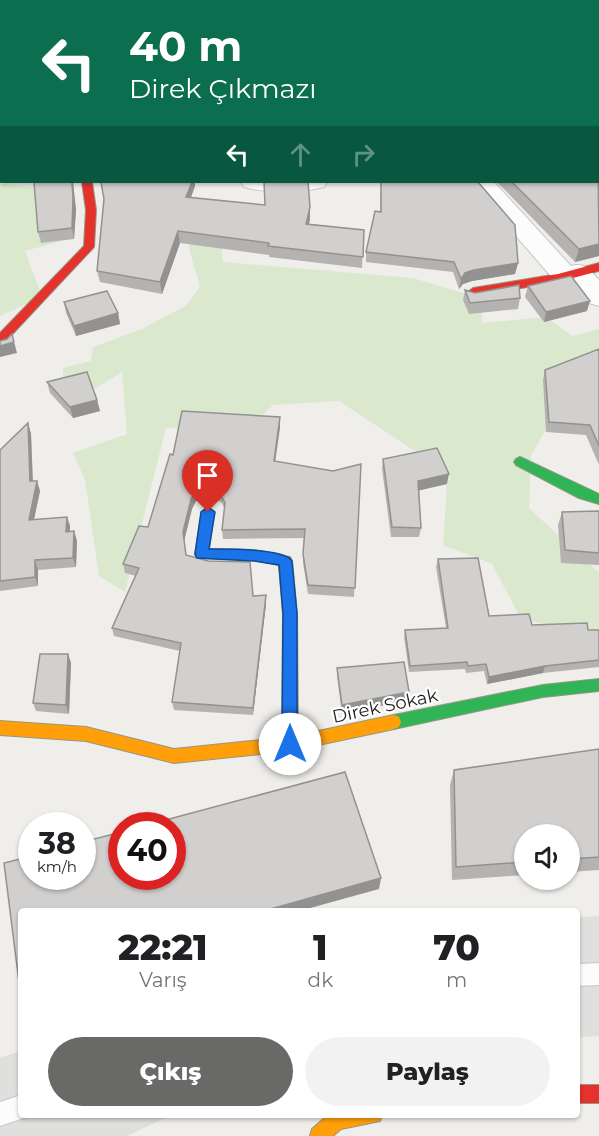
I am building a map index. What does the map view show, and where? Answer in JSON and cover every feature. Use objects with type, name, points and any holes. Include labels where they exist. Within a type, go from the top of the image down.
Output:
[{"type":"street","points":[[0,340],[89,247],[91,210],[87,183]]},
{"type":"street","points":[[257,183],[269,186],[304,183]]},
{"type":"street","points":[[482,183],[581,272],[599,297]]},
{"type":"street","points":[[473,292],[581,272]]},
{"type":"street","points":[[520,462],[584,494],[599,499]]},
{"type":"street","points":[[208,512],[202,554],[254,555],[285,561],[290,614],[290,744]]},
{"type":"street","name":"Direk Sokak","points":[[0,728],[86,734],[174,756],[290,744],[543,691],[599,685]]},
{"type":"street","points":[[580,1094],[599,1094]]},
{"type":"street","points":[[319,1136],[337,1120],[349,1118]]},
{"type":"lane","points":[[580,975],[599,974]]},
{"type":"lane","points":[[0,1114],[18,1108]]},
{"type":"green space","points":[[0,184],[65,189],[58,242],[25,251],[42,297],[0,316]]},
{"type":"green space","points":[[193,224],[221,237],[223,262],[413,278],[483,299],[482,323],[546,317],[572,336],[599,329],[599,354],[551,421],[531,455],[529,508],[599,573],[599,635],[521,619],[492,564],[443,545],[447,484],[451,475],[339,401],[273,405],[248,429],[166,428],[125,592],[99,576],[85,480],[73,453],[127,434],[122,372],[62,409],[63,368],[91,361],[93,347],[142,329],[187,305],[200,286],[189,249]]},
{"type":"shaded area","points":[[599,916],[599,1036],[580,1037],[580,917]]},
{"type":"shaded area","points":[[18,1052],[18,1118],[165,1118],[127,1136],[0,1136],[0,1058]]},
{"type":"building","points":[[34,183],[72,183],[72,228],[38,232]]},
{"type":"building","points":[[101,183],[192,183],[186,197],[265,205],[264,183],[308,183],[310,207],[306,224],[364,230],[363,257],[268,246],[269,243],[178,231],[160,282],[97,271],[104,199]]},
{"type":"building","points":[[381,183],[479,183],[515,225],[518,263],[474,270],[465,273],[461,279],[454,262],[366,252],[375,211],[381,212]]},
{"type":"building","points":[[513,183],[598,183],[599,244],[579,249]]},
{"type":"building","points":[[571,276],[590,301],[546,312],[528,286]]},
{"type":"building","points":[[519,285],[520,298],[470,303],[465,290],[475,293]]},
{"type":"building","points":[[107,291],[118,313],[74,326],[64,302]]},
{"type":"building","points":[[12,334],[14,342],[0,346],[0,341]]},
{"type":"building","points":[[599,349],[599,446],[590,425],[549,422],[545,370]]},
{"type":"building","points":[[87,372],[97,400],[70,407],[47,382]]},
{"type":"building","points":[[182,411],[280,417],[274,461],[333,471],[361,464],[355,588],[308,585],[303,554],[305,529],[222,530],[225,503],[220,493],[206,488],[195,492],[191,499],[183,532],[186,555],[208,561],[250,562],[253,596],[266,595],[253,708],[172,702],[181,643],[112,628],[139,568],[123,564],[139,526],[148,527],[170,454],[173,455]]},
{"type":"building","points":[[28,423],[30,481],[37,481],[29,520],[67,517],[66,532],[74,531],[73,558],[35,560],[35,577],[0,581],[0,450]]},
{"type":"building","points":[[437,448],[449,474],[418,481],[421,528],[392,527],[383,459]]},
{"type":"building","points":[[599,511],[599,553],[565,550],[562,512]]},
{"type":"building","points":[[478,558],[489,616],[529,614],[532,625],[587,623],[588,630],[599,630],[599,660],[545,666],[489,677],[486,664],[468,666],[467,662],[410,666],[405,630],[448,628],[438,559]]},
{"type":"building","points":[[40,654],[68,654],[66,705],[33,703]]},
{"type":"building","points":[[404,662],[409,692],[342,705],[337,668]]},
{"type":"building","points":[[599,749],[599,857],[580,858],[580,824],[514,824],[514,863],[456,867],[454,770]]},
{"type":"building","points":[[345,772],[381,878],[274,908],[18,908],[18,974],[4,863],[18,860],[18,890],[96,890],[96,838],[108,836],[108,890],[186,890],[186,815]]},
{"type":"traffic: fast","points":[[520,462],[584,494],[599,499]]},
{"type":"traffic: fast","points":[[394,722],[543,691],[599,685]]},
{"type":"traffic: slow","points":[[0,728],[86,734],[174,756],[290,744],[394,722]]},
{"type":"traffic: slow","points":[[319,1136],[337,1120],[349,1118]]},
{"type":"traffic: jam","points":[[0,340],[89,247],[91,210],[87,183]]},
{"type":"traffic: jam","points":[[473,292],[558,278],[599,267]]},
{"type":"traffic: jam","points":[[208,512],[202,554],[254,555],[285,561],[290,614],[290,744]]},
{"type":"traffic: jam","points":[[580,1094],[599,1094]]},
{"type":"route","points":[[208,512],[202,554],[254,555],[285,561],[290,614],[290,744]]}]
